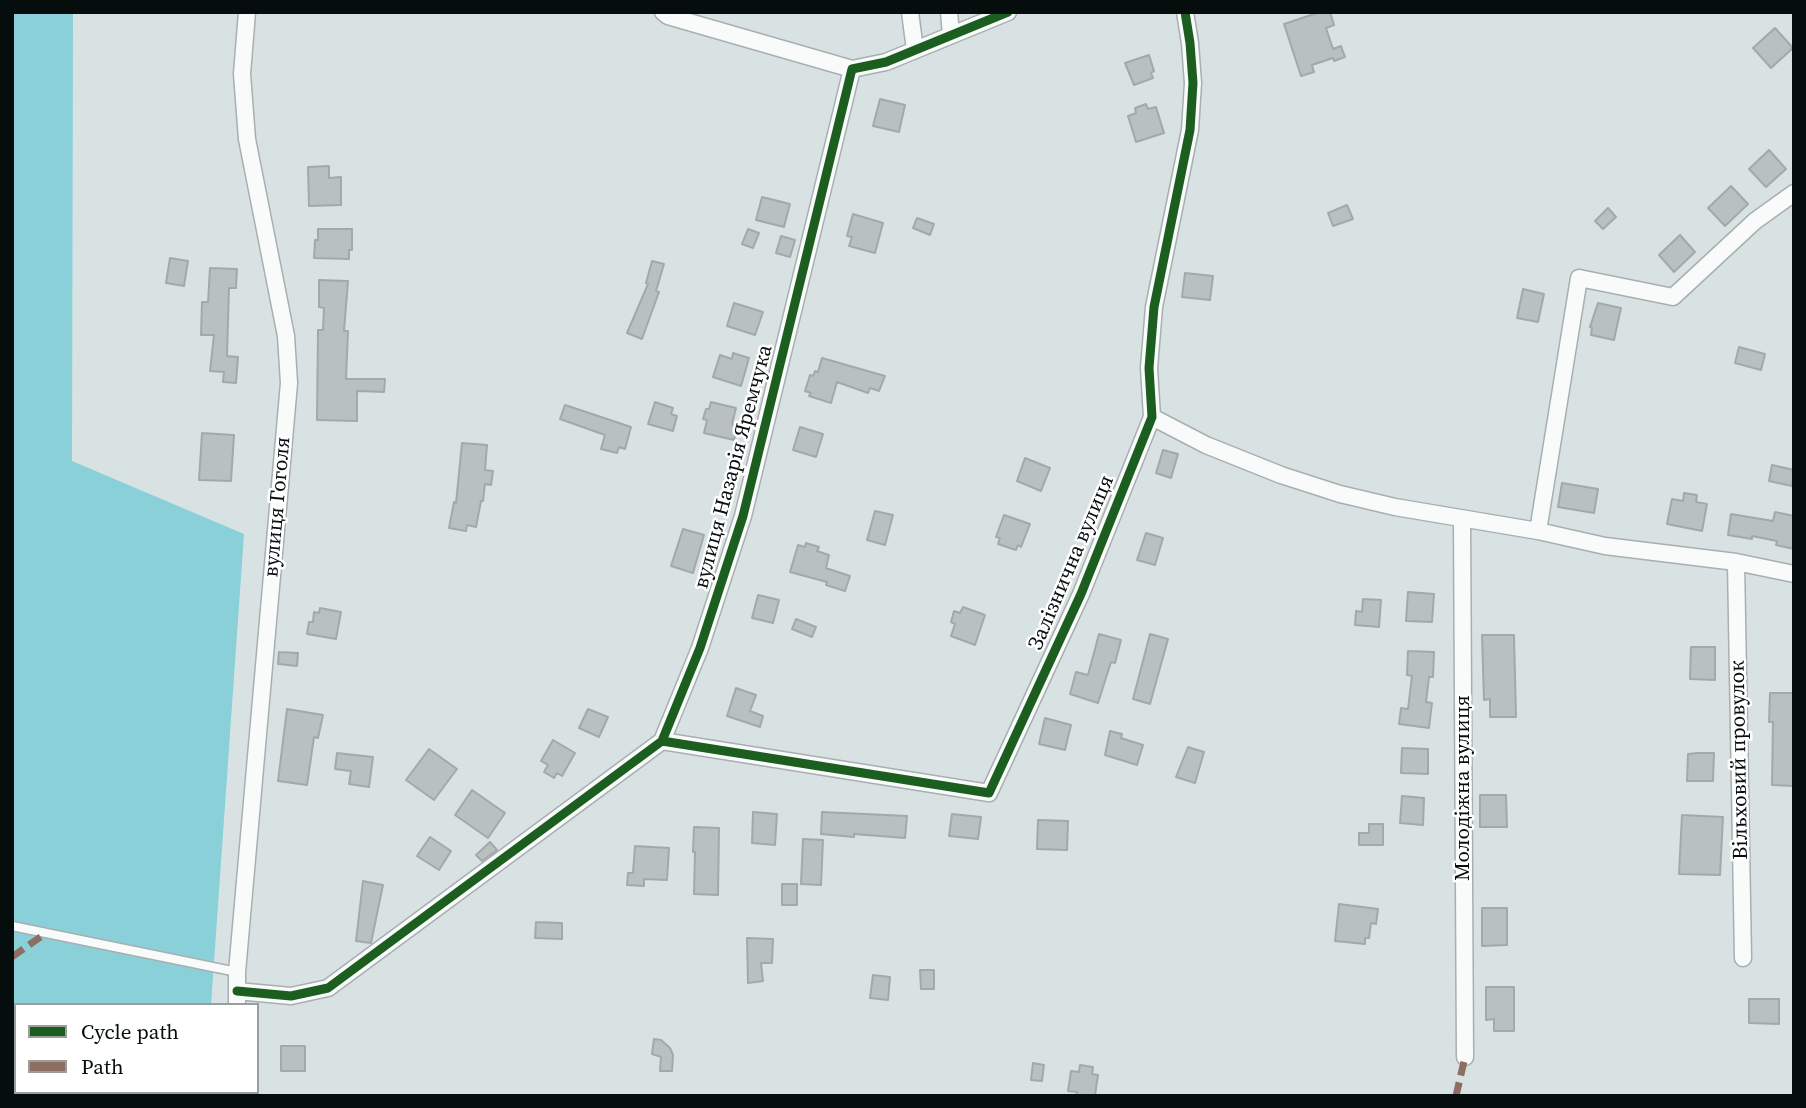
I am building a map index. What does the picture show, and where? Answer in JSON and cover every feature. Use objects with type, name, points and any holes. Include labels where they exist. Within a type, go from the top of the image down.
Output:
[{"type":"street","name":"вулиця Гоголя","points":[[237,998],[237,972],[289,383],[286,336],[247,139],[242,74],[247,12]]},
{"type":"street","points":[[663,12],[668,16],[852,69],[886,62],[1007,12]]},
{"type":"street","points":[[910,12],[915,50]]},
{"type":"street","points":[[949,12],[951,35]]},
{"type":"street","name":"Залізнична вулиця","points":[[663,741],[989,793],[1081,594],[1152,417],[1149,368],[1154,307],[1190,130],[1192,83],[1185,12]]},
{"type":"street","name":"вулиця Назарія Яремчука","points":[[663,741],[700,648],[743,516],[852,69]]},
{"type":"street","points":[[1538,531],[1579,278],[1673,297],[1747,228],[1794,193]]},
{"type":"street","points":[[1152,417],[1206,445],[1281,475],[1395,508],[1538,531],[1605,546],[1736,562],[1794,574]]},
{"type":"street","name":"Молодіжна вулиця","points":[[1462,519],[1465,1058]]},
{"type":"street","name":"Вільховий провулок","points":[[1736,562],[1743,958]]},
{"type":"street","points":[[237,998],[291,996],[328,988],[663,741]]},
{"type":"lane","points":[[12,926],[237,972]]},
{"type":"shaded area","points":[[12,12],[73,12],[72,461],[244,534],[211,1003],[14,1003],[14,1094],[204,1096],[12,1096]]},
{"type":"building","points":[[1320,12],[1330,12],[1334,25],[1326,28],[1333,49],[1341,46],[1345,57],[1312,65],[1314,72],[1301,76],[1284,24]]},
{"type":"building","points":[[1775,28],[1793,48],[1771,68],[1753,48]]},
{"type":"building","points":[[1149,55],[1154,71],[1151,73],[1153,78],[1134,85],[1125,63]]},
{"type":"building","points":[[880,99],[905,105],[899,132],[873,126]]},
{"type":"building","points":[[1146,104],[1148,109],[1156,107],[1164,133],[1136,142],[1128,116],[1136,113],[1135,108]]},
{"type":"building","points":[[1769,150],[1786,169],[1766,187],[1749,169]]},
{"type":"building","points":[[329,166],[329,178],[341,177],[341,205],[309,206],[308,167]]},
{"type":"building","points":[[1731,186],[1748,204],[1725,226],[1708,208]]},
{"type":"building","points":[[762,197],[790,204],[784,227],[756,220]]},
{"type":"building","points":[[1347,205],[1353,219],[1333,226],[1328,213]]},
{"type":"building","points":[[1608,208],[1616,217],[1603,229],[1595,221]]},
{"type":"building","points":[[853,214],[883,223],[875,253],[849,246],[852,237],[847,236]]},
{"type":"building","points":[[917,218],[934,224],[930,235],[913,228]]},
{"type":"building","points":[[318,229],[352,229],[349,259],[314,258]]},
{"type":"building","points":[[748,229],[759,233],[753,248],[742,244]]},
{"type":"building","points":[[1680,235],[1695,252],[1674,272],[1659,255]]},
{"type":"building","points":[[781,236],[795,240],[790,257],[776,253]]},
{"type":"building","points":[[170,258],[188,261],[184,286],[166,283]]},
{"type":"building","points":[[652,261],[664,264],[656,291],[659,292],[642,339],[627,333],[648,284],[646,283]]},
{"type":"building","points":[[210,268],[237,269],[236,288],[229,288],[227,356],[238,357],[236,383],[223,382],[224,372],[210,371],[214,335],[201,335],[202,302],[208,302]]},
{"type":"building","points":[[1185,273],[1213,276],[1210,300],[1182,297]]},
{"type":"building","points":[[319,280],[348,281],[344,331],[348,331],[346,379],[385,379],[384,392],[357,391],[357,421],[317,420],[318,330],[323,330],[324,308],[319,307]]},
{"type":"building","points":[[1523,289],[1544,294],[1538,322],[1517,318]]},
{"type":"building","points":[[734,303],[763,312],[755,335],[727,326]]},
{"type":"building","points":[[1598,303],[1621,308],[1614,340],[1591,335],[1590,327]]},
{"type":"building","points":[[1739,347],[1765,354],[1761,370],[1735,363]]},
{"type":"building","points":[[733,353],[749,358],[741,386],[713,377],[720,355],[732,359]]},
{"type":"building","points":[[822,358],[885,376],[879,391],[870,388],[868,393],[837,382],[831,403],[809,396],[811,393],[805,391],[810,375],[818,372]]},
{"type":"building","points":[[655,402],[673,408],[671,414],[677,416],[673,431],[648,424]]},
{"type":"building","points":[[711,402],[736,408],[732,424],[737,426],[734,440],[704,433],[707,420],[703,419]]},
{"type":"building","points":[[565,405],[631,427],[625,449],[619,447],[617,453],[601,449],[605,435],[560,419]]},
{"type":"building","points":[[800,427],[823,434],[816,457],[793,450]]},
{"type":"building","points":[[202,433],[234,435],[231,481],[199,480]]},
{"type":"building","points":[[462,443],[487,445],[485,470],[493,471],[491,485],[485,484],[476,527],[467,525],[466,531],[449,528],[454,502],[456,503]]},
{"type":"building","points":[[1163,450],[1178,454],[1171,478],[1156,473]]},
{"type":"building","points":[[1025,458],[1050,468],[1041,491],[1017,481]]},
{"type":"building","points":[[1772,465],[1794,470],[1792,486],[1769,481]]},
{"type":"building","points":[[1562,483],[1598,489],[1594,513],[1558,507]]},
{"type":"building","points":[[1684,493],[1697,495],[1696,502],[1707,504],[1702,531],[1667,524],[1672,499],[1683,501]]},
{"type":"building","points":[[875,511],[893,515],[885,545],[867,540]]},
{"type":"building","points":[[1775,512],[1794,516],[1794,549],[1776,545],[1777,541],[1728,535],[1731,514],[1773,521]]},
{"type":"building","points":[[1004,515],[1030,524],[1021,547],[1018,545],[1016,550],[998,544],[1000,538],[996,537]]},
{"type":"building","points":[[683,529],[704,535],[693,573],[671,566]]},
{"type":"building","points":[[1146,533],[1163,538],[1155,565],[1137,560]]},
{"type":"building","points":[[806,543],[819,547],[817,551],[829,555],[826,568],[850,576],[845,591],[826,585],[827,582],[790,572],[798,545],[805,547]]},
{"type":"building","points":[[1408,592],[1434,594],[1432,622],[1406,621]]},
{"type":"building","points":[[758,595],[779,600],[773,623],[752,618]]},
{"type":"building","points":[[1363,599],[1381,600],[1379,627],[1355,625],[1356,611],[1362,612]]},
{"type":"building","points":[[963,607],[985,615],[975,645],[951,636],[955,624],[951,622],[954,611],[960,613]]},
{"type":"building","points":[[320,608],[341,612],[336,639],[307,634],[314,612],[319,613]]},
{"type":"building","points":[[796,619],[816,627],[812,637],[792,629]]},
{"type":"building","points":[[1099,634],[1121,640],[1115,663],[1111,662],[1098,703],[1070,694],[1076,672],[1088,675]]},
{"type":"building","points":[[1150,634],[1168,639],[1150,704],[1133,699]]},
{"type":"building","points":[[1482,635],[1514,635],[1516,717],[1490,717],[1490,699],[1484,700]]},
{"type":"building","points":[[1691,647],[1715,647],[1715,680],[1690,679]]},
{"type":"building","points":[[1408,651],[1434,652],[1433,677],[1429,677],[1426,702],[1432,703],[1429,728],[1399,724],[1401,708],[1408,709],[1412,676],[1407,675]]},
{"type":"building","points":[[279,652],[298,653],[297,666],[278,664]]},
{"type":"building","points":[[736,688],[756,695],[750,711],[763,716],[760,727],[727,716]]},
{"type":"building","points":[[1770,693],[1794,693],[1794,786],[1772,785],[1773,722],[1769,722]]},
{"type":"building","points":[[287,709],[323,715],[318,738],[314,737],[307,785],[278,781]]},
{"type":"building","points":[[588,709],[608,717],[599,737],[579,728]]},
{"type":"building","points":[[1045,718],[1071,725],[1065,750],[1039,744]]},
{"type":"building","points":[[1110,731],[1122,734],[1121,738],[1143,745],[1137,765],[1105,755]]},
{"type":"building","points":[[553,740],[575,753],[562,776],[557,773],[554,778],[544,772],[548,765],[541,761]]},
{"type":"building","points":[[1188,747],[1204,752],[1195,783],[1176,777]]},
{"type":"building","points":[[1402,748],[1428,749],[1428,774],[1401,773]]},
{"type":"building","points":[[429,749],[457,769],[434,800],[406,780]]},
{"type":"building","points":[[337,753],[373,757],[369,787],[349,784],[351,771],[335,769]]},
{"type":"building","points":[[1714,753],[1713,781],[1687,781],[1688,754]]},
{"type":"building","points":[[472,790],[505,813],[488,838],[455,815]]},
{"type":"building","points":[[1480,795],[1506,795],[1507,827],[1480,827]]},
{"type":"building","points":[[1402,796],[1424,798],[1423,825],[1400,823]]},
{"type":"building","points":[[753,812],[777,814],[775,845],[752,843]]},
{"type":"building","points":[[822,812],[907,816],[905,838],[821,834]]},
{"type":"building","points":[[952,814],[981,817],[978,839],[949,836]]},
{"type":"building","points":[[1682,815],[1723,817],[1720,875],[1679,874]]},
{"type":"building","points":[[1038,820],[1068,821],[1067,850],[1037,849]]},
{"type":"building","points":[[1369,824],[1383,824],[1383,845],[1359,845],[1359,833],[1369,833]]},
{"type":"building","points":[[694,827],[719,828],[718,895],[694,894]]},
{"type":"building","points":[[430,837],[451,851],[439,870],[417,856]]},
{"type":"building","points":[[803,839],[823,840],[821,885],[801,884]]},
{"type":"building","points":[[490,842],[497,850],[482,861],[476,855]]},
{"type":"building","points":[[635,846],[669,848],[667,880],[644,879],[644,886],[627,885],[628,873],[633,873]]},
{"type":"building","points":[[363,881],[383,885],[371,943],[356,941]]},
{"type":"building","points":[[782,884],[797,884],[797,905],[782,905]]},
{"type":"building","points":[[1339,904],[1378,909],[1376,924],[1371,923],[1369,938],[1365,938],[1365,944],[1335,941]]},
{"type":"building","points":[[1482,908],[1507,908],[1507,945],[1482,946]]},
{"type":"building","points":[[536,922],[562,923],[562,939],[535,938]]},
{"type":"building","points":[[747,938],[773,939],[772,963],[761,963],[763,981],[748,983]]},
{"type":"building","points":[[920,970],[934,970],[934,989],[921,989]]},
{"type":"building","points":[[873,975],[890,977],[888,1000],[870,998]]},
{"type":"building","points":[[1486,987],[1514,987],[1514,1031],[1494,1031],[1494,1019],[1486,1020]]},
{"type":"building","points":[[1749,999],[1779,999],[1779,1024],[1749,1023]]},
{"type":"building","points":[[654,1039],[661,1040],[670,1048],[673,1055],[672,1071],[660,1071],[661,1057],[652,1054]]},
{"type":"building","points":[[281,1046],[305,1046],[305,1071],[281,1071]]},
{"type":"building","points":[[1033,1063],[1044,1065],[1042,1081],[1031,1080]]},
{"type":"building","points":[[1080,1065],[1093,1067],[1092,1074],[1098,1075],[1095,1095],[1076,1096],[1077,1092],[1068,1091],[1071,1071],[1079,1072]]},
{"type":"marked path","points":[[12,957],[46,933]]},
{"type":"marked path","points":[[1456,1096],[1465,1057]]},
{"type":"cycle path","points":[[237,991],[291,996],[328,988],[662,741],[700,648],[743,516],[852,69],[886,62],[1008,12]]},
{"type":"cycle path","points":[[662,741],[989,793],[1081,594],[1152,417],[1149,368],[1154,307],[1190,130],[1193,83],[1185,12]]}]
